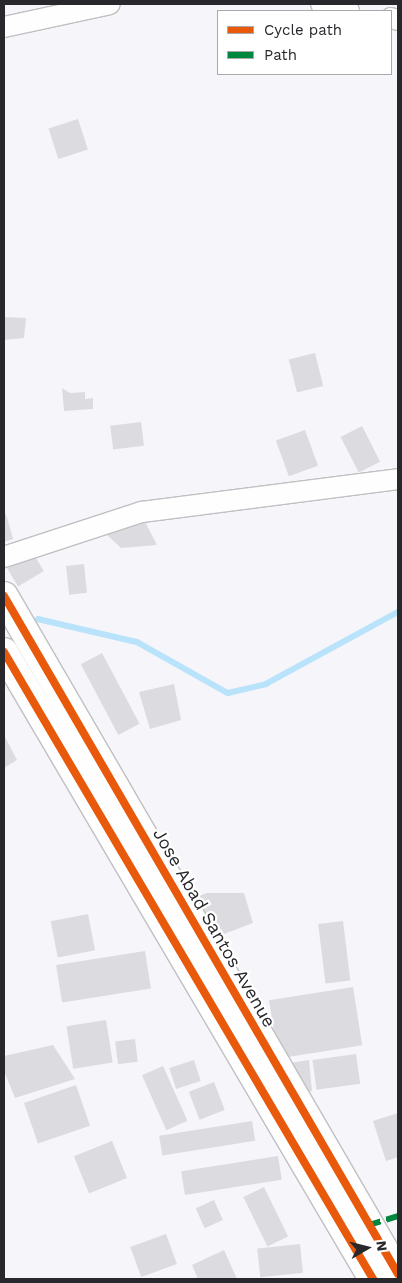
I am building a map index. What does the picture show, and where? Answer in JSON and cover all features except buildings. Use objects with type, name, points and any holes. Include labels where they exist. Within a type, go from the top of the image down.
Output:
[{"type":"main road","name":"Jose Abad Santos Avenue","points":[[4,596],[398,1274]]},
{"type":"main road","points":[[6,655],[373,1279]]},
{"type":"street","points":[[4,27],[110,4]]},
{"type":"street","points":[[321,4],[345,10]]},
{"type":"street","points":[[4,557],[142,512],[398,479]]},
{"type":"waterway","points":[[38,619],[137,642],[228,693],[266,684],[398,612]]},
{"type":"marked path","points":[[369,1225],[398,1216]]},
{"type":"cycle path","points":[[4,596],[398,1274]]},
{"type":"cycle path","points":[[4,652],[373,1279]]}]
